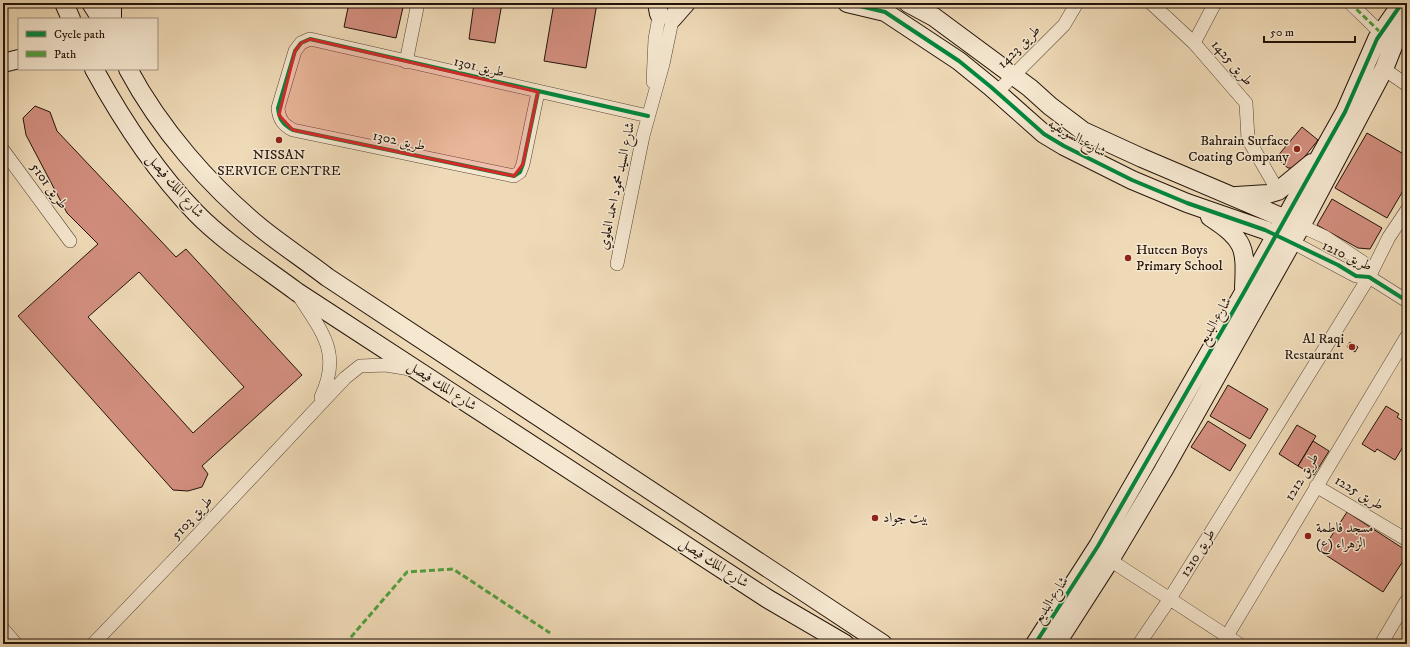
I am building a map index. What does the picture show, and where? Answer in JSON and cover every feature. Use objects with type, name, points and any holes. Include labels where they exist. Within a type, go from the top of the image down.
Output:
[{"type":"street","points":[[57,3],[57,18]]},
{"type":"street","points":[[64,3],[71,18]]},
{"type":"street","points":[[91,3],[100,18]]},
{"type":"street","points":[[102,3],[106,18]]},
{"type":"street","points":[[112,3],[112,18]]},
{"type":"street","points":[[406,62],[418,3]]},
{"type":"street","points":[[665,8],[686,3]]},
{"type":"street","name":"شارع السويفيه","points":[[846,3],[882,8],[959,61],[997,92],[1044,134],[1132,180],[1187,203],[1275,235]]},
{"type":"street","name":"شارع السويفيه","points":[[908,3],[934,17],[1083,131],[1142,158],[1284,218]]},
{"type":"street","name":"طريق 1423","points":[[997,92],[1064,25],[1077,3]]},
{"type":"street","name":"طريق 1425","points":[[1151,3],[1194,43],[1246,103],[1248,139],[1278,190]]},
{"type":"street","name":"طريق 1425","points":[[1194,43],[1215,3]]},
{"type":"street","points":[[1350,3],[1381,33]]},
{"type":"street","name":"شارع البديع","points":[[1045,640],[1243,294],[1284,218],[1323,153],[1345,112],[1381,33],[1402,3]]},
{"type":"street","name":"شارع السيد محمود احمد العلوي","points":[[617,264],[654,91],[654,52],[665,8]]},
{"type":"street","name":"شارع البديع","points":[[1045,640],[1110,560],[1163,471],[1301,226],[1384,69],[1407,11]]},
{"type":"street","name":"طريق 1301","points":[[305,41],[317,40],[406,62],[648,116]]},
{"type":"street","name":"طريق 1302","points":[[305,41],[301,43],[295,52],[278,108],[282,122],[294,130],[514,176],[520,172],[523,164],[538,92]]},
{"type":"street","points":[[3,54],[18,50]]},
{"type":"street","points":[[3,63],[18,59]]},
{"type":"street","points":[[1384,69],[1407,85]]},
{"type":"street","name":"شارع الملك فيصل","points":[[95,70],[132,134],[189,205],[244,253],[297,292],[418,371],[774,602],[845,644]]},
{"type":"street","name":"شارع الملك فيصل","points":[[129,70],[153,110],[178,144],[206,175],[260,227],[327,277],[883,644]]},
{"type":"street","name":"طريق 5101","points":[[3,150],[70,241]]},
{"type":"street","points":[[1234,196],[1268,194],[1278,190],[1323,153]]},
{"type":"street","points":[[1187,203],[1229,230],[1237,238],[1244,256],[1243,294]]},
{"type":"street","name":"طريق 1210","points":[[1139,644],[1169,600],[1369,278],[1389,237],[1407,210]]},
{"type":"street","name":"طريق 1210","points":[[1284,218],[1325,238],[1364,263],[1369,278]]},
{"type":"street","name":"طريق 1210","points":[[1275,235],[1292,242],[1356,276],[1369,278],[1407,301]]},
{"type":"street","name":"طريق 5103","points":[[297,292],[329,347],[331,365],[327,384],[313,412]]},
{"type":"street","name":"طريق 1212","points":[[1227,636],[1407,336]]},
{"type":"street","name":"طريق 5103","points":[[93,644],[339,383],[360,366],[386,365],[418,371]]},
{"type":"street","name":"طريق 1225","points":[[1316,486],[1407,540]]},
{"type":"street","points":[[1110,560],[1169,600],[1239,644]]},
{"type":"street","points":[[1381,644],[1407,600]]},
{"type":"street","points":[[3,630],[16,644]]},
{"type":"street","points":[[1030,644],[1045,640]]},
{"type":"highlighted area","points":[[310,39],[538,92],[523,164],[514,176],[293,130],[279,115],[295,51],[301,43]]},
{"type":"building","points":[[349,3],[404,3],[396,38],[344,27]]},
{"type":"building","points":[[474,3],[502,3],[495,43],[469,39]]},
{"type":"building","points":[[554,3],[597,3],[586,68],[544,61]]},
{"type":"building","points":[[35,106],[50,112],[57,131],[176,257],[186,249],[302,375],[202,466],[208,474],[202,487],[188,491],[173,490],[18,316],[98,244],[67,213],[26,135],[23,118]],"holes":[[[139,272],[244,387],[193,433],[88,317]]]},
{"type":"building","name":"Bahrain Surface Coating Company","points":[[1302,127],[1318,140],[1298,165],[1293,168],[1288,168],[1276,158]]},
{"type":"building","points":[[1367,133],[1407,156],[1407,184],[1387,218],[1335,188]]},
{"type":"building","points":[[1332,199],[1382,228],[1370,249],[1358,248],[1317,225]]},
{"type":"building","name":"Al Raqi Restaurant","points":[[1350,342],[1358,347],[1355,352],[1347,347]]},
{"type":"building","points":[[1228,385],[1268,409],[1250,439],[1210,416]]},
{"type":"building","points":[[1386,406],[1399,414],[1397,417],[1407,424],[1407,440],[1395,460],[1377,449],[1375,452],[1362,444]]},
{"type":"building","points":[[1208,421],[1246,445],[1230,471],[1191,447]]},
{"type":"building","points":[[1297,425],[1316,436],[1298,466],[1279,454]]},
{"type":"building","points":[[1313,441],[1329,451],[1314,475],[1298,466]]},
{"type":"building","points":[[1347,512],[1407,551],[1407,555],[1383,592],[1321,552]]},
{"type":"marked path","points":[[1074,8],[1077,3]]},
{"type":"marked path","points":[[1350,3],[1381,33]]},
{"type":"marked path","points":[[345,644],[407,572],[453,569],[550,633]]},
{"type":"cycle path","points":[[847,3],[885,12],[959,61],[1044,134],[1064,146],[1132,180],[1187,203],[1265,230],[1338,265],[1356,276],[1369,277],[1407,301]]},
{"type":"cycle path","points":[[1035,644],[1098,546],[1243,294],[1345,112],[1377,39],[1402,3]]},
{"type":"cycle path","points":[[538,92],[523,164],[520,172],[514,176],[293,130],[282,121],[278,108],[295,51],[301,43],[310,39],[648,116]]},
{"type":"place","name":"NISSAN SERVICE CENTRE","points":[[279,140]]},
{"type":"place","name":"Bahrain Surface Coating Company","points":[[1297,149]]},
{"type":"place","name":"Huteen Boys Primary School","points":[[1128,258]]},
{"type":"place","name":"Al Raqi Restaurant","points":[[1352,347]]},
{"type":"place","name":"بيت جواد","points":[[875,518]]},
{"type":"place","name":"مسجد فاطمة الزهراء (ع)","points":[[1308,536]]}]
